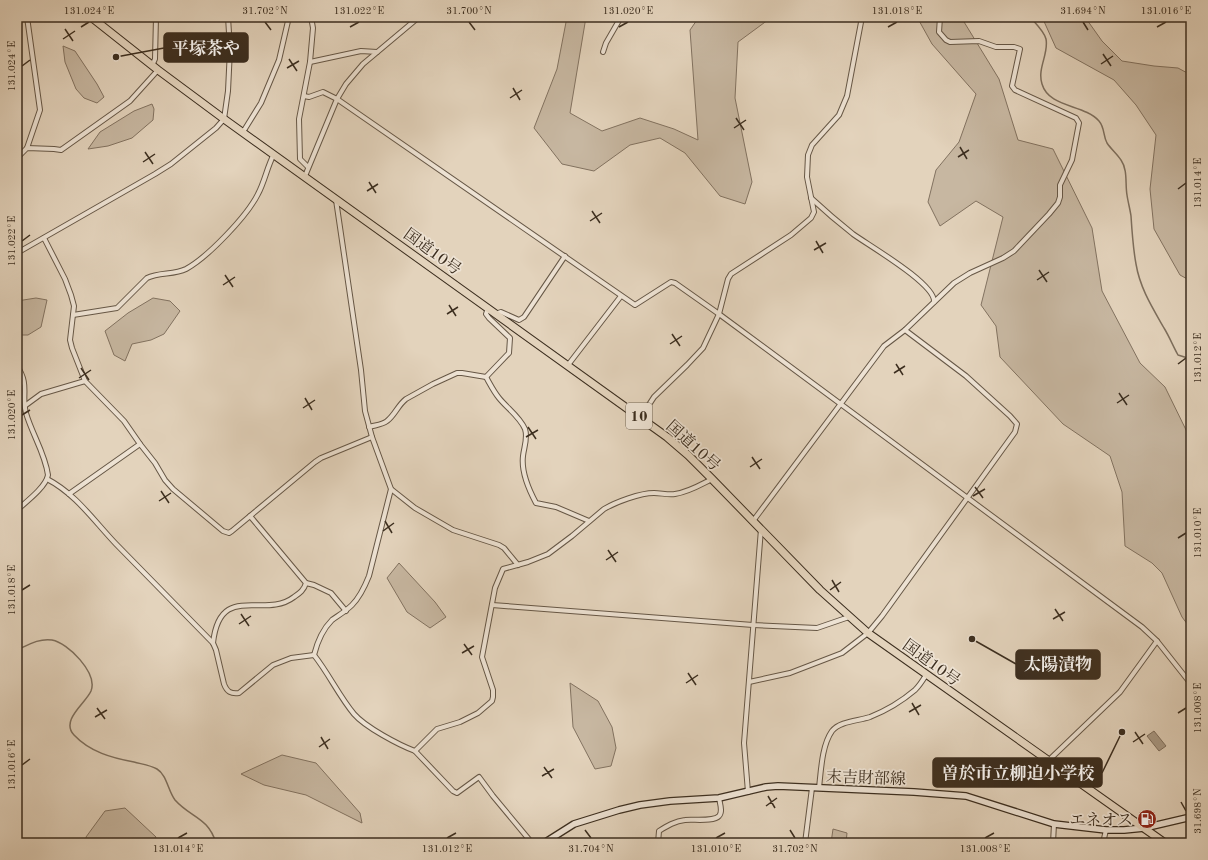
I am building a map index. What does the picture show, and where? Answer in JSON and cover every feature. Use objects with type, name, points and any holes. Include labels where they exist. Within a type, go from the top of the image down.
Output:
[{"type":"highway","name":"国道10号","points":[[91,17],[155,68],[224,119],[641,417],[688,455],[820,590],[868,633],[1165,843]]},
{"type":"main road","name":"末吉財部線","points":[[544,843],[574,824],[619,810],[640,805],[670,801],[719,798],[766,787],[914,792],[966,796],[1054,824],[1106,830],[1144,828],[1191,816]]},
{"type":"street","points":[[17,158],[27,148],[40,110],[27,17]]},
{"type":"street","points":[[27,148],[54,148],[61,150],[130,101],[155,68],[156,17]]},
{"type":"street","points":[[17,253],[171,164],[216,128],[224,119],[228,91],[230,49],[228,17]]},
{"type":"street","points":[[243,132],[261,104],[279,60],[288,21],[294,17]]},
{"type":"street","points":[[308,167],[300,159],[299,119],[310,62],[313,28],[311,17]]},
{"type":"street","points":[[305,176],[337,99],[354,73],[419,17]]},
{"type":"street","points":[[603,52],[606,43],[621,17]]},
{"type":"street","points":[[641,417],[654,397],[703,348],[719,314],[728,279],[731,274],[792,235],[811,218],[814,212],[807,177],[808,155],[812,145],[839,115],[848,96],[862,17]]},
{"type":"street","points":[[753,521],[884,346],[905,330],[954,283],[970,273],[1003,258],[1014,251],[1058,203],[1060,197],[1060,185],[1072,160],[1079,123],[1076,118],[1015,90],[1012,86],[1020,49],[1014,47],[996,46],[979,41],[955,42],[946,40],[939,32],[940,17]]},
{"type":"street","points":[[310,62],[361,51],[377,52]]},
{"type":"street","points":[[304,96],[309,97],[323,92],[337,99],[636,305],[671,282],[719,314],[1142,627],[1157,641],[1191,684]]},
{"type":"street","points":[[73,315],[117,308],[147,278],[157,275],[176,273],[186,269],[204,256],[239,220],[258,194],[274,154]]},
{"type":"street","points":[[811,198],[855,235],[898,264],[921,282],[934,297],[934,302]]},
{"type":"street","points":[[336,200],[361,370],[365,411],[372,437],[391,489],[415,508],[453,530],[499,544],[518,565]]},
{"type":"street","points":[[44,238],[68,286],[74,306],[70,340],[85,381],[124,421],[155,463],[165,480],[173,489],[223,531],[229,533],[321,458],[372,437]]},
{"type":"street","points":[[496,314],[501,312],[519,320],[524,317],[566,256]]},
{"type":"street","points":[[568,366],[621,296]]},
{"type":"street","points":[[486,377],[509,353],[510,338],[486,314],[488,308]]},
{"type":"street","points":[[748,682],[790,673],[842,653],[868,633],[887,610],[1016,432],[1017,424],[1010,416],[966,376],[905,330]]},
{"type":"street","points":[[17,366],[23,374],[25,383],[26,413],[48,470],[47,479],[28,501],[17,510]]},
{"type":"street","points":[[369,427],[387,421],[406,399],[452,374],[462,372],[486,377],[498,397],[517,417],[525,429],[526,442],[523,464],[527,485],[536,503],[556,507],[589,521]]},
{"type":"street","points":[[26,405],[46,392],[85,381]]},
{"type":"street","points":[[69,494],[140,444]]},
{"type":"street","points":[[47,479],[60,486],[69,494],[213,643],[226,689],[234,694],[239,693],[273,665],[291,658],[314,656]]},
{"type":"street","points":[[415,751],[437,729],[460,722],[478,713],[492,701],[493,690],[482,657],[495,588],[501,571],[548,554],[563,544],[609,506],[642,494],[653,492],[674,494],[694,489],[712,479]]},
{"type":"street","points":[[391,489],[369,576],[358,598],[346,611],[332,620],[325,629],[316,646],[314,656],[326,671],[355,715],[364,724],[415,751],[453,791],[457,793],[479,777],[532,843]]},
{"type":"street","points":[[250,516],[306,583],[331,593],[346,611]]},
{"type":"street","points":[[748,792],[744,743],[761,529]]},
{"type":"street","points":[[213,643],[218,622],[222,615],[228,610],[234,607],[268,605],[291,600],[302,592],[306,583]]},
{"type":"street","points":[[492,605],[753,625],[817,628],[849,617]]},
{"type":"street","points":[[1048,761],[1120,692],[1157,641]]},
{"type":"street","points":[[819,788],[822,756],[833,729],[843,724],[872,716],[895,704],[916,689],[926,675]]},
{"type":"street","points":[[805,843],[812,788]]},
{"type":"street","points":[[658,843],[659,831],[669,824],[684,820],[714,819],[719,816],[721,812],[719,798]]},
{"type":"street","points":[[1053,843],[1054,824]]},
{"type":"street","points":[[1103,843],[1106,830]]},
{"type":"shaded area","points":[[567,17],[586,17],[570,113],[602,131],[640,118],[674,129],[698,140],[690,30],[699,17],[772,17],[738,42],[735,98],[752,182],[745,204],[720,196],[685,153],[660,138],[630,145],[594,171],[562,164],[534,128],[557,69]]},
{"type":"shaded area","points":[[917,17],[961,17],[999,79],[1018,140],[1053,149],[1092,228],[1102,291],[1140,363],[1165,387],[1189,436],[1191,431],[1191,629],[1182,617],[1162,573],[1152,563],[1125,546],[1122,492],[1110,456],[1063,424],[1000,357],[996,326],[981,305],[1003,217],[976,201],[940,226],[928,202],[936,170],[959,142],[976,94],[932,44]]},
{"type":"shaded area","points":[[1042,17],[1085,17],[1102,41],[1122,61],[1178,68],[1191,75],[1191,281],[1180,275],[1154,229],[1150,189],[1156,135],[1136,105],[1114,80],[1056,48]]},
{"type":"shaded area","points":[[63,46],[75,51],[97,84],[104,97],[97,103],[84,98],[76,89],[65,62]]},
{"type":"shaded area","points":[[152,104],[154,109],[153,120],[132,138],[108,146],[88,149],[100,132],[134,111]]},
{"type":"shaded area","points":[[36,298],[47,300],[41,327],[28,335],[17,335],[17,301]]},
{"type":"shaded area","points":[[153,298],[170,301],[180,311],[164,334],[151,340],[132,344],[125,361],[114,355],[105,331],[128,313]]},
{"type":"shaded area","points":[[20,374],[23,411],[17,414],[17,377]]},
{"type":"shaded area","points":[[399,563],[435,602],[446,617],[430,628],[407,612],[387,578]]},
{"type":"shaded area","points":[[570,683],[598,701],[612,727],[616,748],[611,766],[595,769],[573,727]]},
{"type":"shaded area","points":[[1154,731],[1166,746],[1159,751],[1147,736]]},
{"type":"shaded area","points":[[282,755],[316,763],[360,813],[362,823],[306,795],[264,785],[241,774]]},
{"type":"shaded area","points":[[125,808],[156,837],[155,843],[87,843],[86,837],[105,811]]},
{"type":"shaded area","points":[[833,829],[847,833],[846,843],[831,843]]},
{"type":"waterway","points":[[1030,17],[1041,30],[1046,39],[1046,50],[1041,72],[1042,84],[1046,92],[1059,102],[1085,111],[1099,121],[1107,143],[1125,168],[1126,191],[1131,216],[1135,258],[1140,281],[1178,355],[1191,359]]},
{"type":"waterway","points":[[17,650],[34,642],[52,640],[59,642],[73,653],[86,668],[92,684],[91,691],[75,712],[70,723],[74,735],[94,750],[157,769],[163,775],[175,800],[204,823],[213,834],[216,843]]},
{"type":"place","name":"平塚茶や","points":[[116,57]]},
{"type":"place","name":"太陽漬物","points":[[972,639]]},
{"type":"place","name":"曽於市立柳迫小学校","points":[[1122,732]]},
{"type":"place","name":"エネオス","points":[[1147,819]]}]
